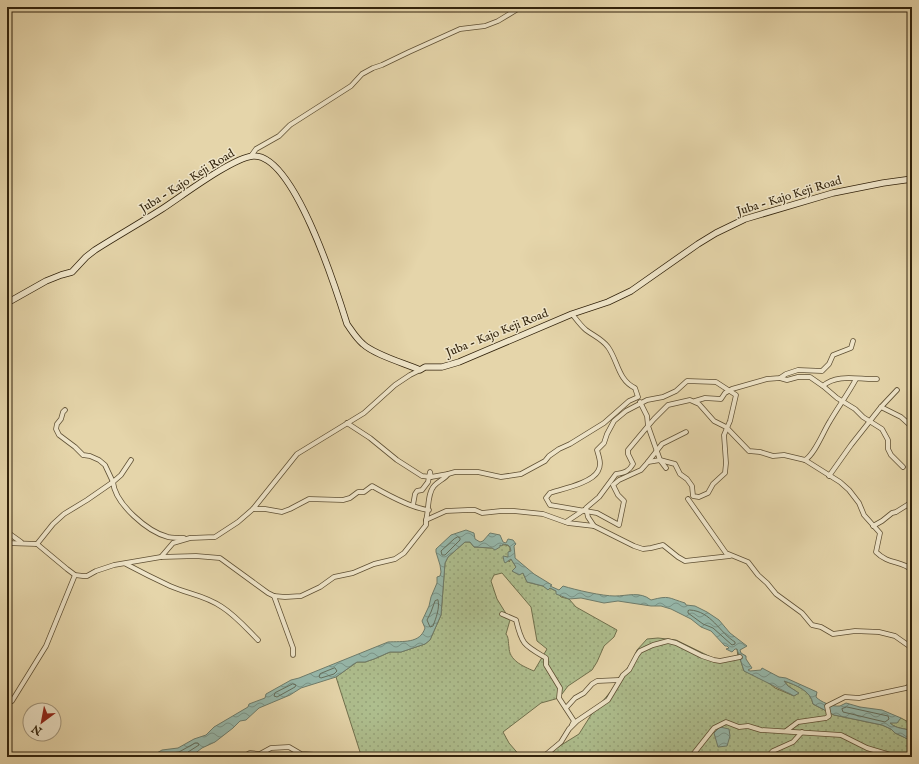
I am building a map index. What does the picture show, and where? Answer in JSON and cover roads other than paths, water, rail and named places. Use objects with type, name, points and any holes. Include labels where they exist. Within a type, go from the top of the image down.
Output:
[{"type":"main road","name":"Juba - Kajo Keji Road","points":[[7,303],[46,281],[72,272],[95,250],[226,167],[254,156],[271,163],[291,186],[319,242],[347,324],[355,336],[364,346],[420,370],[425,367],[442,367],[459,362],[572,314],[608,302],[632,291],[698,244],[716,233],[745,219],[833,193],[876,184],[912,179]]},
{"type":"street","points":[[250,157],[256,149],[279,136],[295,122],[351,86],[362,74],[460,30],[485,26],[498,21],[521,7]]},
{"type":"street","points":[[572,314],[585,330],[603,340],[615,359],[623,380],[634,388],[647,416],[648,426],[660,460],[666,468]]},
{"type":"street","points":[[780,378],[786,374],[798,370],[822,371],[829,364],[834,355],[851,348],[853,341]]},
{"type":"street","points":[[65,410],[57,424],[56,429],[59,435],[83,455],[99,460],[104,465],[113,482],[120,502],[128,512],[142,523],[168,537],[215,538],[253,509],[297,454],[364,413],[395,385],[420,370]]},
{"type":"street","points":[[566,522],[599,497],[616,474],[624,473],[630,470],[633,464],[628,454],[628,450],[668,405],[705,398],[721,399],[725,393],[732,389],[767,379],[780,378],[787,380],[798,376],[810,377],[842,402],[882,429],[888,440],[888,449],[891,455],[903,467]]},
{"type":"street","points":[[823,386],[826,383],[839,379],[877,379]]},
{"type":"street","points":[[805,460],[813,451],[856,379]]},
{"type":"street","points":[[648,462],[660,460],[675,464],[680,474],[692,486],[693,496],[699,497],[708,493],[713,484],[725,473],[726,463],[724,435],[730,421],[736,395],[716,382],[687,381],[676,391],[663,397],[647,400],[626,411],[614,421],[604,443],[597,450],[600,461],[598,471],[592,478],[550,493],[546,498],[550,504],[597,513],[619,525],[624,501],[618,495],[613,485],[618,480],[641,470],[662,444],[686,432]]},
{"type":"street","points":[[829,476],[881,407],[897,390]]},
{"type":"street","points":[[347,423],[370,438],[397,460],[422,476],[431,477],[455,472],[478,472],[500,477],[521,474],[545,461],[559,449],[604,423],[625,405],[638,397]]},
{"type":"street","points":[[695,401],[714,421],[726,427],[735,435],[749,451],[760,452],[773,456],[784,455],[805,460],[840,482],[850,490],[859,503],[864,515],[880,532],[876,552],[882,559],[908,567],[912,570]]},
{"type":"street","points":[[881,407],[901,417],[912,427]]},
{"type":"street","points":[[37,544],[53,524],[64,514],[121,476],[131,460]]},
{"type":"street","points":[[413,505],[415,494],[417,491],[422,490],[428,482],[430,472],[431,477]]},
{"type":"street","points":[[37,544],[41,550],[75,575],[87,576],[104,568],[161,557],[196,556],[220,558],[274,596],[301,596],[320,587],[334,577],[353,573],[374,564],[395,559],[404,553],[426,525],[429,510],[429,494],[433,487],[448,474]]},
{"type":"street","points":[[253,509],[265,509],[282,512],[309,499],[343,500],[350,498],[358,492],[364,492],[372,486],[389,495],[429,510]]},
{"type":"street","points":[[688,499],[726,553],[730,556],[748,562],[776,594],[802,613],[812,625],[821,627],[833,634],[855,630],[890,634],[912,648]]},
{"type":"street","points":[[873,526],[912,502]]},
{"type":"street","points":[[586,508],[588,517],[594,526]]},
{"type":"street","points":[[426,520],[446,511],[475,510],[482,513],[501,511],[543,514],[566,522],[594,526],[643,549],[663,545],[685,561],[730,556]]},
{"type":"street","points":[[7,532],[21,543]]},
{"type":"street","points":[[161,557],[173,543],[190,538]]},
{"type":"street","points":[[7,543],[37,544]]},
{"type":"street","points":[[126,564],[170,586],[197,594],[221,606],[244,624],[258,640]]},
{"type":"street","points":[[12,701],[46,646],[75,575]]},
{"type":"street","points":[[274,596],[293,648],[293,655]]},
{"type":"street","points":[[502,614],[516,620],[521,640],[529,648],[546,658],[546,664],[560,688],[559,698],[574,721],[572,726]]},
{"type":"street","points":[[543,757],[561,742],[577,721],[608,700],[640,651],[662,642],[672,642],[702,656],[717,661],[740,657]]},
{"type":"street","points":[[566,708],[575,698],[584,693],[597,681],[619,680]]},
{"type":"street","points":[[786,731],[798,722],[828,717],[826,706],[843,698],[863,697],[906,688],[912,685]]},
{"type":"street","points":[[691,757],[714,728],[723,722],[730,722],[739,727],[748,726],[761,730],[841,735],[867,748],[897,757]]},
{"type":"street","points":[[772,757],[771,753],[773,751],[793,742],[802,732]]},
{"type":"street","points":[[243,757],[250,753],[260,754],[271,748],[289,747],[301,754],[318,755],[322,757]]},
{"type":"water","points":[[466,530],[474,533],[475,539],[480,542],[483,541],[490,533],[500,535],[503,542],[506,543],[508,539],[513,540],[516,544],[514,546],[515,558],[534,574],[552,585],[550,586],[559,590],[563,586],[610,596],[638,595],[647,597],[651,600],[669,598],[685,603],[686,605],[695,606],[719,620],[730,633],[747,646],[740,650],[741,653],[746,656],[746,659],[752,668],[748,670],[761,670],[762,668],[779,677],[786,678],[817,692],[816,697],[818,699],[830,705],[840,706],[846,703],[860,707],[882,710],[901,718],[897,723],[890,723],[897,727],[912,731],[912,741],[882,725],[834,715],[813,704],[812,699],[806,692],[793,684],[784,681],[788,686],[799,693],[794,696],[744,671],[737,649],[732,652],[726,649],[729,648],[725,646],[711,631],[701,627],[691,619],[671,609],[661,606],[618,601],[604,603],[581,598],[569,599],[556,594],[556,591],[550,588],[548,590],[543,586],[527,582],[523,573],[519,575],[512,571],[516,567],[511,559],[505,563],[503,556],[508,557],[508,552],[511,551],[508,545],[500,545],[500,547],[495,550],[492,548],[474,547],[470,542],[465,542],[448,557],[445,563],[441,615],[430,640],[425,644],[401,652],[390,652],[365,662],[357,662],[336,677],[301,688],[290,695],[259,708],[246,720],[240,721],[215,742],[202,748],[193,755],[183,757],[150,757],[162,750],[178,748],[194,739],[206,735],[214,727],[248,707],[249,704],[265,698],[266,694],[291,680],[388,642],[410,641],[419,637],[425,628],[422,621],[437,583],[437,577],[440,576],[441,572],[436,549],[451,535]]},
{"type":"water","points":[[720,727],[729,729],[730,736],[727,746],[718,747],[714,733]]}]
